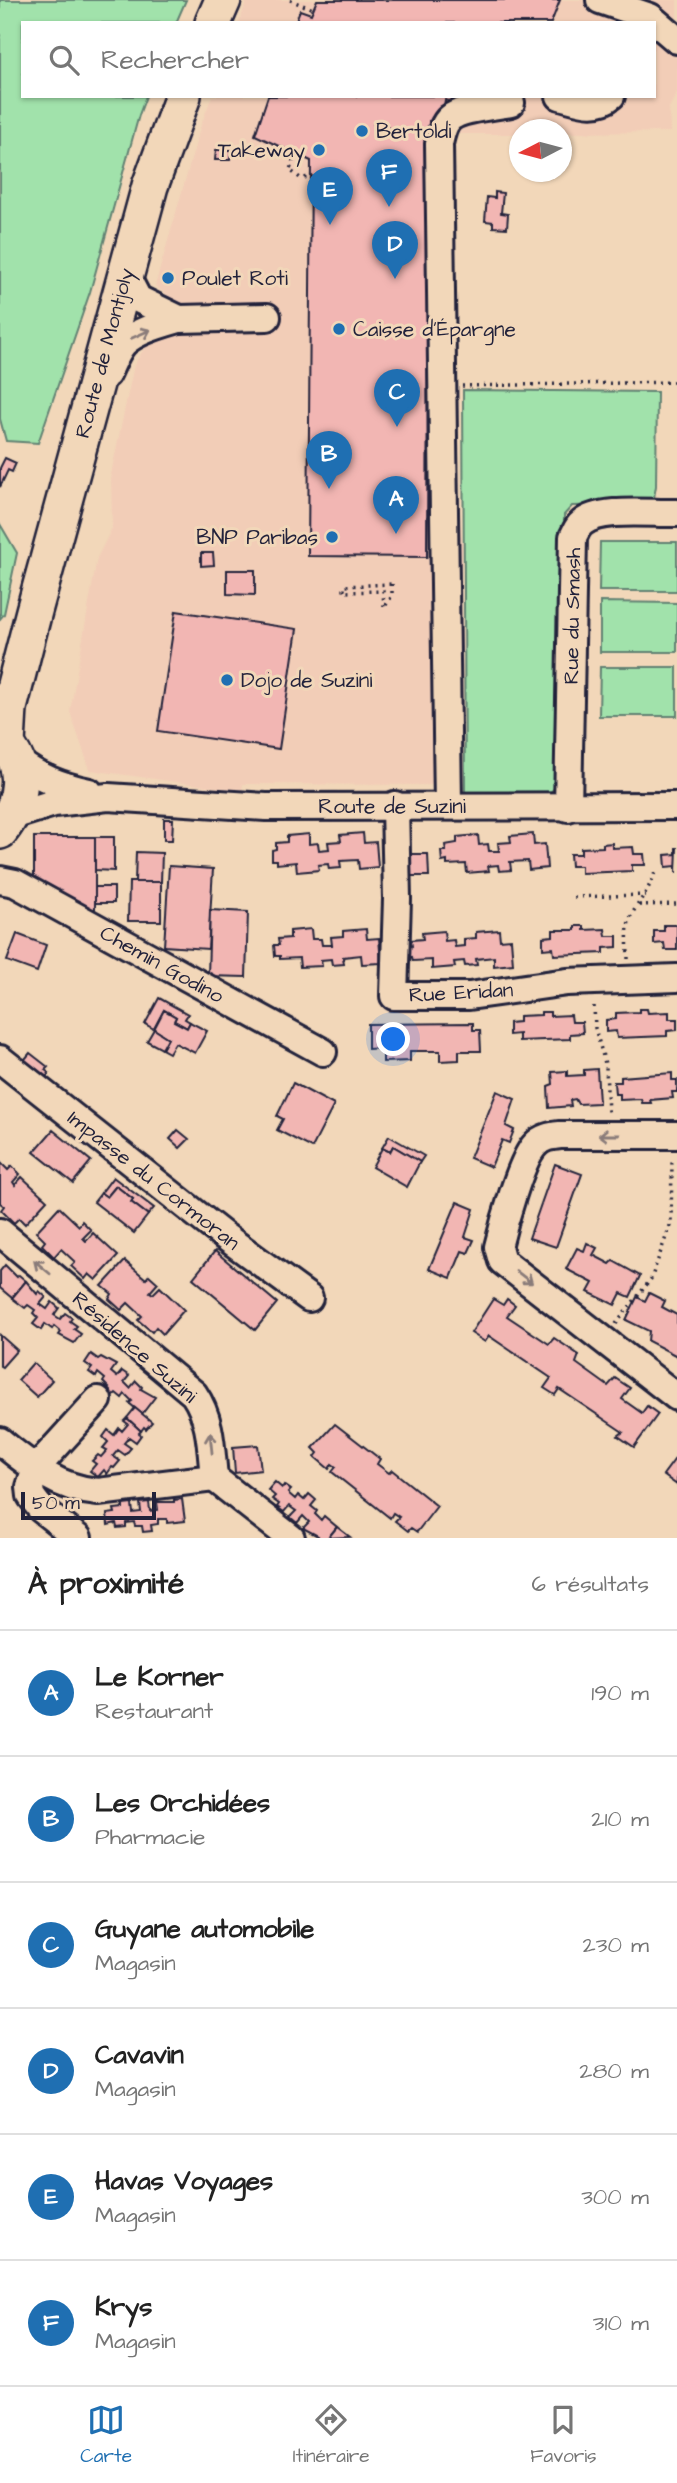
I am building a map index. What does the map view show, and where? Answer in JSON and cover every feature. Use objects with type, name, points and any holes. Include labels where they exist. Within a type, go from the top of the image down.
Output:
[{"type":"main road","points":[[214,21],[223,0]]},
{"type":"main road","name":"Route de Montjoly","points":[[6,823],[20,794],[20,775],[7,747],[9,708],[125,274],[150,186],[182,98]]},
{"type":"main road","name":"Route de Montjoly","points":[[0,667],[34,611]]},
{"type":"street","points":[[600,0],[640,19]]},
{"type":"street","points":[[656,22],[677,40]]},
{"type":"street","points":[[448,806],[439,144],[449,119],[460,113],[511,98]]},
{"type":"street","points":[[568,98],[603,103],[609,98]]},
{"type":"street","points":[[125,274],[138,299],[179,319]]},
{"type":"street","points":[[90,406],[123,344],[132,337],[179,319],[267,317]]},
{"type":"street","name":"Rue du Smash","points":[[568,808],[573,537],[577,527],[593,517],[606,514],[677,513]]},
{"type":"street","name":"Route de Suzini","points":[[7,747],[36,775],[108,797]]},
{"type":"street","name":"Route de Suzini","points":[[6,823],[54,803],[108,797],[266,807],[677,806]]},
{"type":"street","name":"Rue Eridan","points":[[395,805],[397,899],[394,996],[469,996],[567,982],[677,978]]},
{"type":"street","name":"Chemin Godino","points":[[0,880],[15,883],[323,1052]]},
{"type":"street","name":"Impasse du Cormoran","points":[[0,1059],[223,1235],[309,1298]]},
{"type":"street","points":[[677,1135],[560,1135],[539,1141],[527,1156],[498,1247],[502,1261],[677,1397]]},
{"type":"street","name":"Résidence Suzini","points":[[0,1232],[194,1394],[209,1426],[214,1478]]},
{"type":"street","points":[[15,1461],[98,1400]]},
{"type":"street","points":[[15,1461],[70,1487],[98,1492],[214,1478],[291,1538]]},
{"type":"street","points":[[15,1461],[30,1487],[31,1496],[41,1509],[78,1538]]},
{"type":"path","points":[[290,0],[313,9]]},
{"type":"path","points":[[373,123],[404,133]]},
{"type":"path","points":[[295,153],[290,170],[300,178],[314,177]]},
{"type":"path","points":[[443,386],[677,382]]},
{"type":"path","points":[[392,584],[392,596],[384,608],[383,591],[344,592],[344,586],[392,584]]},
{"type":"path","points":[[628,959],[631,915],[653,881],[656,868]]},
{"type":"path","points":[[574,897],[645,895]]},
{"type":"path","points":[[639,905],[677,904]]},
{"type":"path","points":[[594,1006],[595,1028],[606,1067],[608,1123]]},
{"type":"path","points":[[612,1328],[651,1279],[671,1223],[672,1161]]},
{"type":"shaded area","points":[[247,0],[677,0],[677,17],[662,39],[677,55],[677,92],[669,108],[670,132],[572,133],[572,119],[509,119],[509,134],[449,134],[453,471],[464,552],[456,593],[436,785],[243,784],[242,791],[90,770],[70,712],[97,558],[112,528],[111,474],[134,365],[150,339],[181,306],[155,286],[211,98],[656,98],[656,21],[240,21]]},
{"type":"green space","points":[[0,0],[186,0],[177,21],[21,21],[21,98],[145,98],[90,292],[38,443],[6,441],[0,419]]},
{"type":"green space","points":[[463,390],[657,392],[656,486],[653,504],[572,506],[564,515],[563,742],[556,786],[548,795],[465,796]]},
{"type":"green space","points":[[0,524],[17,553],[4,614],[0,619]]},
{"type":"green space","points":[[600,542],[677,542],[677,591],[599,591]]},
{"type":"green space","points":[[600,602],[677,603],[677,652],[600,652]]},
{"type":"green space","points":[[600,667],[677,667],[677,716],[599,716]]},
{"type":"building","points":[[317,0],[560,0],[552,21],[296,21],[300,10],[311,14]]},
{"type":"building","points":[[267,98],[463,98],[460,104],[445,100],[441,120],[429,121],[427,557],[308,556],[311,161],[255,135]]},
{"type":"building","points":[[216,150],[231,150],[230,160],[215,160]]},
{"type":"building","points":[[495,192],[503,193],[501,213],[508,214],[507,228],[493,227],[493,222],[485,221],[487,197],[495,198]]},
{"type":"building","points":[[5,458],[16,463],[12,472],[8,470],[0,487],[0,468]]},
{"type":"building","points":[[201,553],[213,553],[214,565],[201,566]]},
{"type":"building","points":[[227,570],[255,570],[255,595],[227,594]]},
{"type":"building","name":"Dojo de Suzini","points":[[176,611],[297,629],[279,749],[158,731]]},
{"type":"building","points":[[164,819],[173,819],[172,840],[164,840]]},
{"type":"building","points":[[363,833],[364,843],[376,842],[378,867],[359,869],[358,860],[340,861],[341,868],[329,869],[328,864],[318,865],[319,870],[297,872],[296,862],[277,864],[277,860],[272,860],[272,850],[276,849],[276,843],[287,842],[287,836],[309,834],[309,844],[318,843],[319,850],[329,849],[328,842],[341,841],[340,835]]},
{"type":"building","points":[[533,834],[534,845],[545,844],[547,868],[529,870],[528,861],[510,862],[511,870],[499,871],[498,865],[488,866],[489,871],[467,873],[466,864],[447,865],[447,861],[442,862],[441,851],[446,851],[445,845],[457,843],[457,837],[478,835],[479,845],[488,844],[489,851],[499,851],[498,843],[511,842],[510,836]]},
{"type":"building","points":[[34,837],[95,837],[95,920],[34,886]]},
{"type":"building","points":[[95,837],[114,837],[114,871],[95,870]]},
{"type":"building","points":[[612,843],[612,848],[633,847],[634,854],[644,854],[645,865],[632,865],[632,871],[581,873],[581,866],[571,866],[570,854],[581,854],[581,848],[603,847],[603,844]]},
{"type":"building","points":[[677,848],[676,873],[676,866],[666,867],[665,855],[676,854]]},
{"type":"building","points":[[136,852],[162,853],[161,882],[135,882]]},
{"type":"building","points":[[408,854],[428,854],[429,876],[408,876]]},
{"type":"building","points":[[169,866],[213,869],[208,949],[164,946]]},
{"type":"building","points":[[129,882],[161,882],[161,921],[128,921]]},
{"type":"building","points":[[95,887],[114,887],[114,903],[95,903]]},
{"type":"building","points":[[210,910],[248,912],[246,977],[208,976]]},
{"type":"building","points":[[664,925],[677,925],[677,950],[665,950],[664,943],[654,944],[654,931],[664,931]]},
{"type":"building","points":[[575,926],[584,926],[584,930],[605,929],[606,936],[617,936],[617,947],[604,948],[604,953],[554,955],[553,948],[543,949],[543,937],[553,936],[553,930],[575,930]]},
{"type":"building","points":[[311,929],[312,939],[321,939],[322,945],[332,945],[331,937],[343,936],[343,931],[366,929],[367,939],[379,938],[381,963],[362,964],[361,955],[343,957],[344,964],[332,965],[331,959],[321,960],[322,966],[300,967],[299,958],[280,959],[280,956],[275,956],[274,945],[279,945],[278,939],[290,938],[290,931]]},
{"type":"building","points":[[499,930],[500,940],[511,939],[513,964],[494,966],[494,957],[476,959],[477,965],[465,966],[464,961],[454,962],[455,967],[432,969],[432,960],[413,961],[412,957],[408,958],[407,947],[412,946],[411,940],[423,939],[422,933],[444,931],[445,941],[454,940],[455,947],[464,946],[464,939],[476,938],[476,932]]},
{"type":"building","points":[[17,934],[46,945],[37,972],[7,961]]},
{"type":"building","points":[[159,998],[188,1014],[185,1019],[190,1022],[187,1028],[174,1021],[176,1017],[164,1010],[154,1029],[145,1024]]},
{"type":"building","points":[[639,1009],[647,1009],[648,1013],[669,1012],[669,1019],[677,1019],[677,1030],[667,1031],[667,1036],[617,1038],[616,1031],[606,1032],[606,1020],[616,1019],[616,1013],[639,1012]]},
{"type":"building","points":[[164,1010],[176,1017],[174,1021],[187,1028],[190,1022],[207,1031],[195,1053],[175,1043],[169,1053],[162,1049],[168,1038],[154,1029]]},
{"type":"building","points":[[541,1012],[550,1012],[550,1016],[571,1015],[572,1022],[582,1022],[583,1033],[570,1034],[570,1039],[519,1041],[519,1034],[509,1035],[509,1023],[519,1022],[519,1016],[541,1015]]},
{"type":"building","points":[[473,1023],[473,1030],[480,1030],[481,1051],[459,1051],[459,1060],[440,1061],[440,1051],[410,1051],[410,1061],[383,1062],[383,1048],[368,1049],[368,1024]]},
{"type":"building","points":[[154,1029],[168,1038],[162,1049],[147,1041]]},
{"type":"building","points":[[30,1053],[48,1067],[45,1070],[49,1073],[43,1082],[20,1065]]},
{"type":"building","points":[[597,1069],[599,1103],[578,1104],[575,1099],[570,1100],[571,1106],[549,1108],[548,1086],[553,1084],[552,1072],[567,1071],[567,1076],[584,1075],[584,1070]]},
{"type":"building","points":[[672,1073],[672,1080],[677,1080],[677,1092],[672,1092],[673,1098],[642,1103],[641,1099],[620,1100],[620,1094],[615,1094],[614,1082],[621,1082],[621,1077]]},
{"type":"building","points":[[293,1083],[334,1105],[312,1148],[277,1130],[283,1119],[277,1116]]},
{"type":"building","points":[[497,1091],[515,1099],[506,1126],[514,1130],[509,1143],[502,1140],[491,1167],[470,1158]]},
{"type":"building","points":[[53,1130],[91,1161],[73,1183],[34,1152]]},
{"type":"building","points":[[178,1130],[189,1139],[180,1148],[170,1139]]},
{"type":"building","points":[[389,1136],[424,1156],[420,1162],[393,1146],[390,1152],[382,1148]]},
{"type":"building","points":[[393,1146],[420,1162],[407,1187],[372,1167],[382,1148],[390,1152]]},
{"type":"building","points":[[0,1162],[8,1170],[12,1166],[20,1174],[13,1182],[15,1185],[22,1177],[47,1200],[25,1224],[19,1218],[14,1223],[1,1210],[4,1206],[0,1203]]},
{"type":"building","points":[[555,1164],[582,1174],[556,1247],[529,1238]]},
{"type":"building","points":[[113,1177],[154,1208],[148,1215],[116,1186],[107,1197],[101,1193]]},
{"type":"building","points":[[116,1186],[148,1215],[134,1233],[94,1202],[101,1193],[107,1197]]},
{"type":"building","points":[[457,1202],[474,1209],[465,1237],[474,1240],[468,1253],[462,1251],[451,1278],[429,1269]]},
{"type":"building","points":[[59,1207],[79,1226],[82,1221],[91,1230],[83,1238],[86,1241],[93,1233],[118,1256],[96,1280],[89,1274],[85,1279],[71,1266],[75,1262],[61,1249],[54,1257],[42,1245],[45,1241],[36,1232]]},
{"type":"building","points":[[587,1243],[597,1248],[593,1255],[610,1264],[613,1261],[640,1276],[630,1297],[621,1293],[615,1305],[588,1292],[593,1283],[566,1269],[577,1248],[584,1251]]},
{"type":"building","points":[[215,1251],[277,1303],[255,1330],[193,1278]]},
{"type":"building","points":[[125,1261],[146,1279],[149,1275],[158,1283],[150,1292],[153,1294],[160,1287],[184,1310],[163,1334],[156,1327],[152,1332],[138,1320],[142,1316],[128,1303],[121,1310],[109,1299],[112,1294],[102,1286]]},
{"type":"building","points":[[5,1265],[17,1277],[19,1275],[26,1281],[12,1298],[0,1288],[0,1271]]},
{"type":"building","points":[[26,1281],[37,1294],[39,1291],[46,1297],[40,1304],[47,1309],[52,1302],[59,1308],[54,1315],[60,1319],[65,1313],[72,1318],[70,1321],[77,1326],[74,1329],[81,1334],[74,1343],[59,1335],[61,1332],[54,1326],[52,1329],[45,1324],[41,1330],[33,1324],[38,1318],[33,1313],[35,1310],[28,1305],[25,1308],[12,1298]]},
{"type":"building","points":[[649,1293],[665,1301],[662,1307],[677,1315],[677,1356],[648,1341],[649,1331],[626,1320],[637,1297],[645,1301]]},
{"type":"building","points":[[493,1299],[503,1305],[507,1299],[515,1305],[507,1316],[549,1344],[554,1338],[579,1355],[576,1363],[608,1386],[615,1378],[630,1388],[622,1399],[642,1413],[647,1406],[658,1414],[634,1447],[618,1436],[623,1432],[559,1389],[555,1395],[544,1388],[551,1378],[489,1336],[485,1342],[471,1333]]},
{"type":"building","points":[[0,1335],[17,1350],[2,1367],[0,1366]]},
{"type":"building","points":[[91,1354],[116,1365],[111,1372],[117,1377],[122,1371],[129,1376],[124,1382],[130,1388],[136,1381],[141,1389],[155,1397],[142,1414],[129,1403],[132,1401],[125,1394],[122,1398],[116,1393],[111,1398],[104,1393],[109,1388],[103,1382],[105,1379],[98,1373],[96,1377],[89,1372],[92,1368],[85,1363]]},
{"type":"building","points":[[33,1363],[52,1380],[37,1397],[18,1380]]},
{"type":"building","points":[[135,1408],[152,1422],[141,1431],[127,1418]]},
{"type":"building","points":[[127,1418],[141,1431],[141,1435],[136,1442],[129,1437],[124,1443],[131,1448],[125,1455],[118,1450],[113,1456],[120,1461],[107,1474],[104,1470],[98,1477],[90,1471],[96,1464],[92,1461],[107,1450],[103,1448],[108,1442],[103,1437],[108,1430],[114,1435],[119,1428],[122,1431],[128,1424],[124,1421]]},
{"type":"building","points":[[335,1424],[380,1459],[377,1464],[389,1473],[392,1470],[437,1506],[417,1532],[411,1528],[408,1531],[395,1521],[399,1517],[393,1513],[390,1518],[332,1472],[336,1467],[332,1464],[329,1469],[315,1457],[318,1453],[313,1448]]},
{"type":"building","points":[[258,1445],[261,1470],[235,1473],[233,1447]]},
{"type":"building","points":[[677,1456],[677,1485],[663,1475]]},
{"type":"building","points":[[275,1482],[282,1488],[284,1485],[291,1490],[288,1493],[295,1499],[298,1495],[304,1500],[309,1494],[316,1500],[311,1506],[317,1511],[315,1514],[321,1520],[324,1516],[337,1527],[328,1538],[317,1538],[318,1536],[303,1528],[309,1522],[303,1516],[297,1523],[290,1517],[296,1511],[289,1506],[284,1512],[277,1507],[279,1504],[272,1499],[275,1496],[268,1490]]},
{"type":"building","points":[[182,1499],[185,1521],[167,1523],[167,1519],[158,1519],[158,1524],[151,1525],[152,1531],[143,1532],[142,1526],[135,1526],[134,1522],[126,1523],[126,1527],[117,1528],[116,1523],[108,1525],[107,1514],[115,1513],[114,1509],[123,1508],[123,1505],[132,1504],[133,1513],[141,1512],[140,1503],[149,1502],[150,1511],[158,1510],[157,1502]]},
{"type":"building","points":[[337,1527],[350,1537],[328,1538]]},
{"type":"place","name":"Bertoldi","points":[[362,131]]},
{"type":"place","name":"Takeway","points":[[319,150]]},
{"type":"place","name":"Krys","points":[[389,207]]},
{"type":"place","name":"Havas Voyages","points":[[330,225]]},
{"type":"place","name":"Poulet Roti","points":[[168,278]]},
{"type":"place","name":"Cavavin","points":[[395,279]]},
{"type":"place","name":"Caisse d’Épargne","points":[[339,329]]},
{"type":"place","name":"Guyane automobile","points":[[397,427]]},
{"type":"place","name":"Les Orchidées","points":[[329,489]]},
{"type":"place","name":"Le Korner","points":[[396,534]]},
{"type":"place","name":"BNP Paribas","points":[[332,537]]},
{"type":"place","name":"Dojo de Suzini","points":[[227,680]]}]
